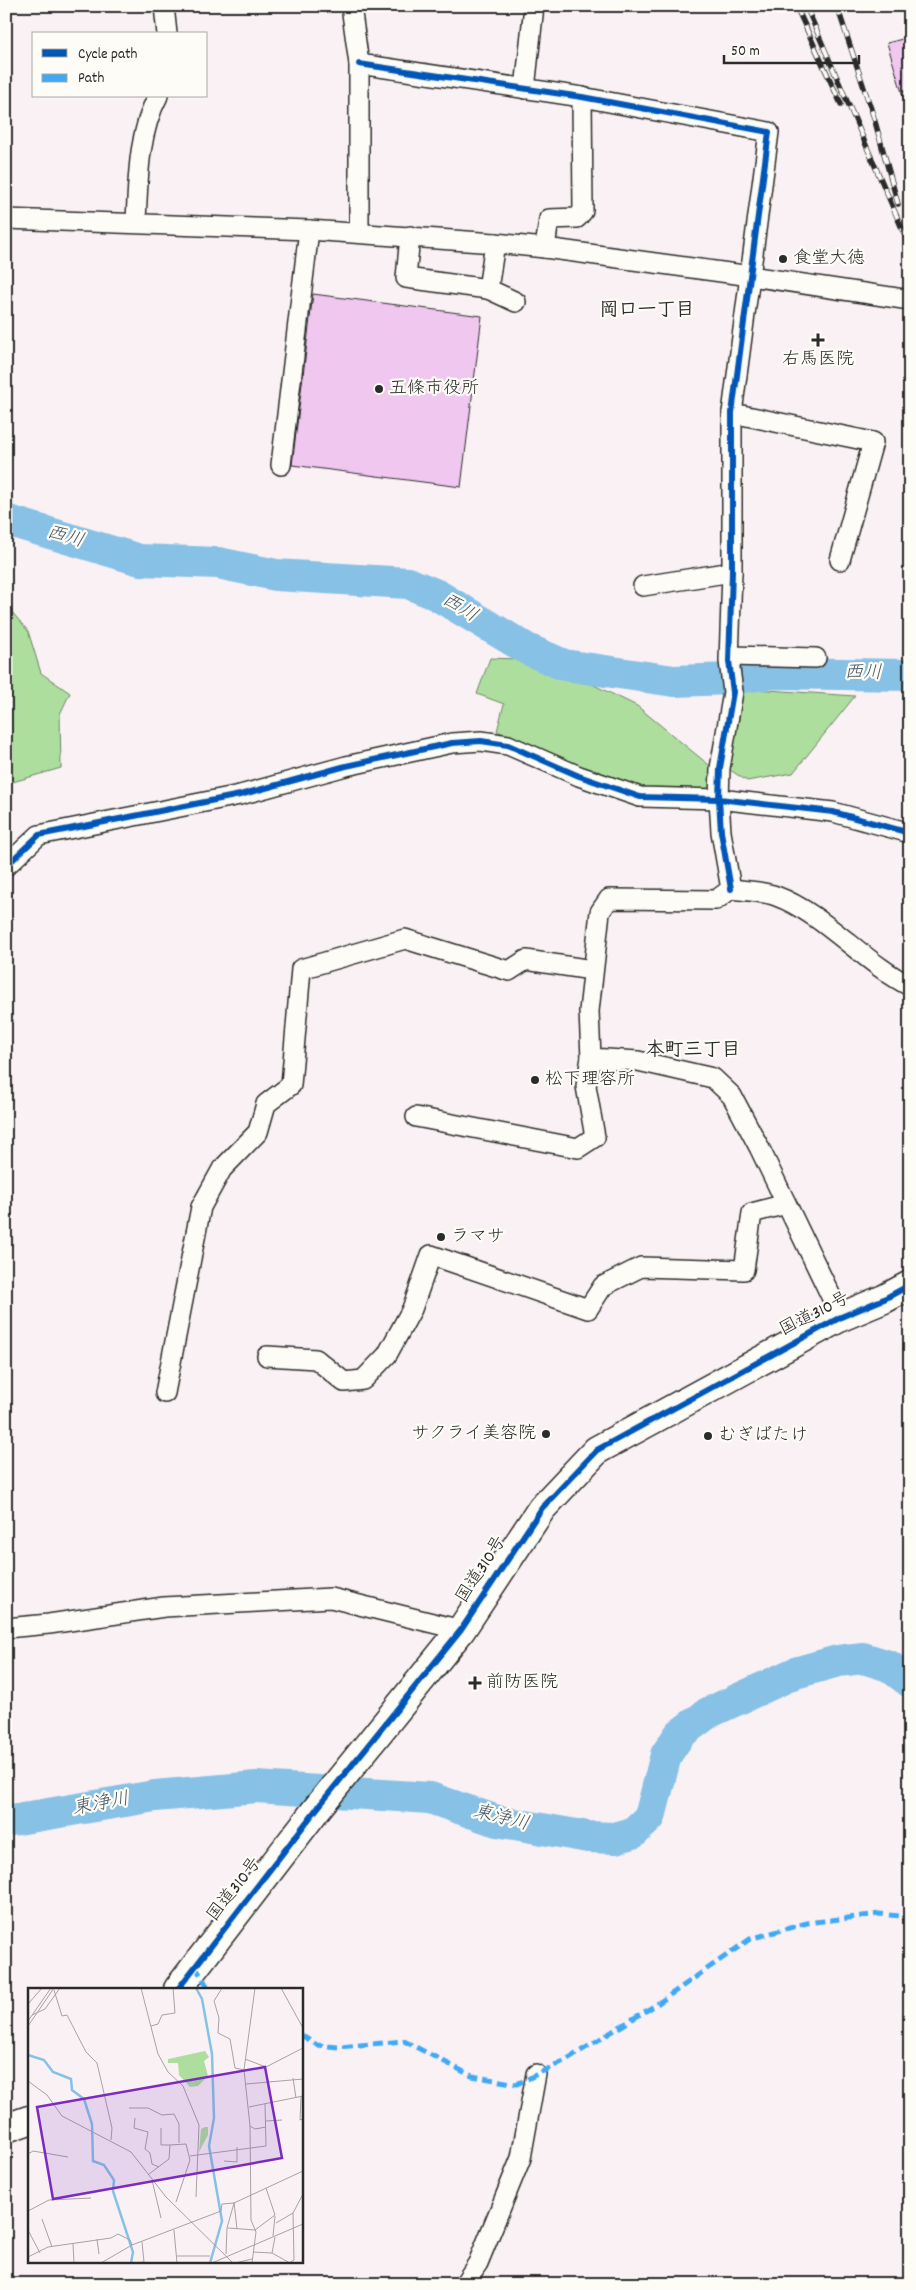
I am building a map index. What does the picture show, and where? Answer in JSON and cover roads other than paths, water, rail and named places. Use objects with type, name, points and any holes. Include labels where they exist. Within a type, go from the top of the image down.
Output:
[{"type":"highway","name":"国道310号","points":[[179,1988],[315,1811],[461,1630],[542,1508],[597,1450],[841,1317],[897,1300],[910,1285]]},
{"type":"highway","points":[[6,2128],[28,2120]]},
{"type":"street","points":[[164,6],[166,32]]},
{"type":"street","points":[[351,6],[359,64],[359,232]]},
{"type":"street","points":[[525,89],[534,6]]},
{"type":"street","points":[[359,64],[582,97],[770,132],[732,413],[730,658],[733,692],[720,768],[719,799],[721,832],[731,889]]},
{"type":"street","points":[[545,248],[549,219],[577,218],[583,211],[582,97]]},
{"type":"street","points":[[136,222],[139,169],[152,107],[157,98]]},
{"type":"street","points":[[6,219],[136,222],[359,232],[495,243],[751,276],[910,300]]},
{"type":"street","points":[[280,465],[309,230]]},
{"type":"street","points":[[410,236],[406,278],[488,289],[516,302]]},
{"type":"street","points":[[488,289],[495,243]]},
{"type":"street","points":[[732,413],[873,442],[840,560]]},
{"type":"street","points":[[643,586],[732,572]]},
{"type":"street","points":[[730,658],[816,658]]},
{"type":"street","points":[[6,866],[39,835],[240,795],[346,766],[452,743],[481,741],[508,745],[579,776],[640,797],[719,799],[833,812],[910,833]]},
{"type":"street","points":[[416,1117],[578,1148],[595,1137],[586,1086],[592,1058],[589,1011],[592,970],[600,912],[609,899],[716,900],[731,889],[776,896],[799,908],[893,978],[910,986]]},
{"type":"street","points":[[165,1393],[201,1207],[222,1169],[258,1132],[266,1104],[291,1085],[301,969],[405,939],[509,971],[526,960],[592,970]]},
{"type":"street","points":[[592,1058],[638,1061],[713,1078],[732,1096],[841,1317]]},
{"type":"street","points":[[267,1356],[316,1359],[344,1382],[363,1380],[388,1356],[412,1309],[431,1256],[588,1310],[603,1286],[641,1267],[744,1270],[752,1213],[786,1204]]},
{"type":"street","points":[[6,1628],[49,1624],[164,1607],[331,1598],[461,1630]]},
{"type":"street","points":[[464,2284],[478,2263],[522,2158],[536,2074]]},
{"type":"waterway","name":"西川","points":[[6,520],[140,560],[218,563],[276,575],[408,583],[437,595],[527,649],[564,665],[674,681],[731,679],[771,673],[910,675]]},
{"type":"waterway","name":"東浄川","points":[[6,1821],[155,1796],[256,1787],[430,1798],[497,1821],[588,1837],[615,1838],[633,1833],[650,1817],[666,1755],[680,1734],[708,1713],[795,1673],[838,1661],[863,1658],[889,1666],[910,1682]]},
{"type":"railway","points":[[796,6],[841,104]]},
{"type":"railway","points":[[806,6],[910,247]]},
{"type":"railway","points":[[837,6],[874,118],[898,204]]},
{"type":"place","name":"食堂大徳","points":[[783,259]]},
{"type":"place","name":"右馬医院","points":[[818,340]]},
{"type":"place","name":"五條市役所","points":[[379,389]]},
{"type":"place","name":"松下理容所","points":[[535,1080]]},
{"type":"place","name":"ラマサ","points":[[441,1237]]},
{"type":"place","name":"サクライ美容院","points":[[546,1434]]},
{"type":"place","name":"むぎばたけ","points":[[708,1436]]},
{"type":"place","name":"前防医院","points":[[475,1683]]},
{"type":"district","name":"岡口一丁目","points":[[647,311]]},
{"type":"district","name":"本町三丁目","points":[[693,1051]]}]
